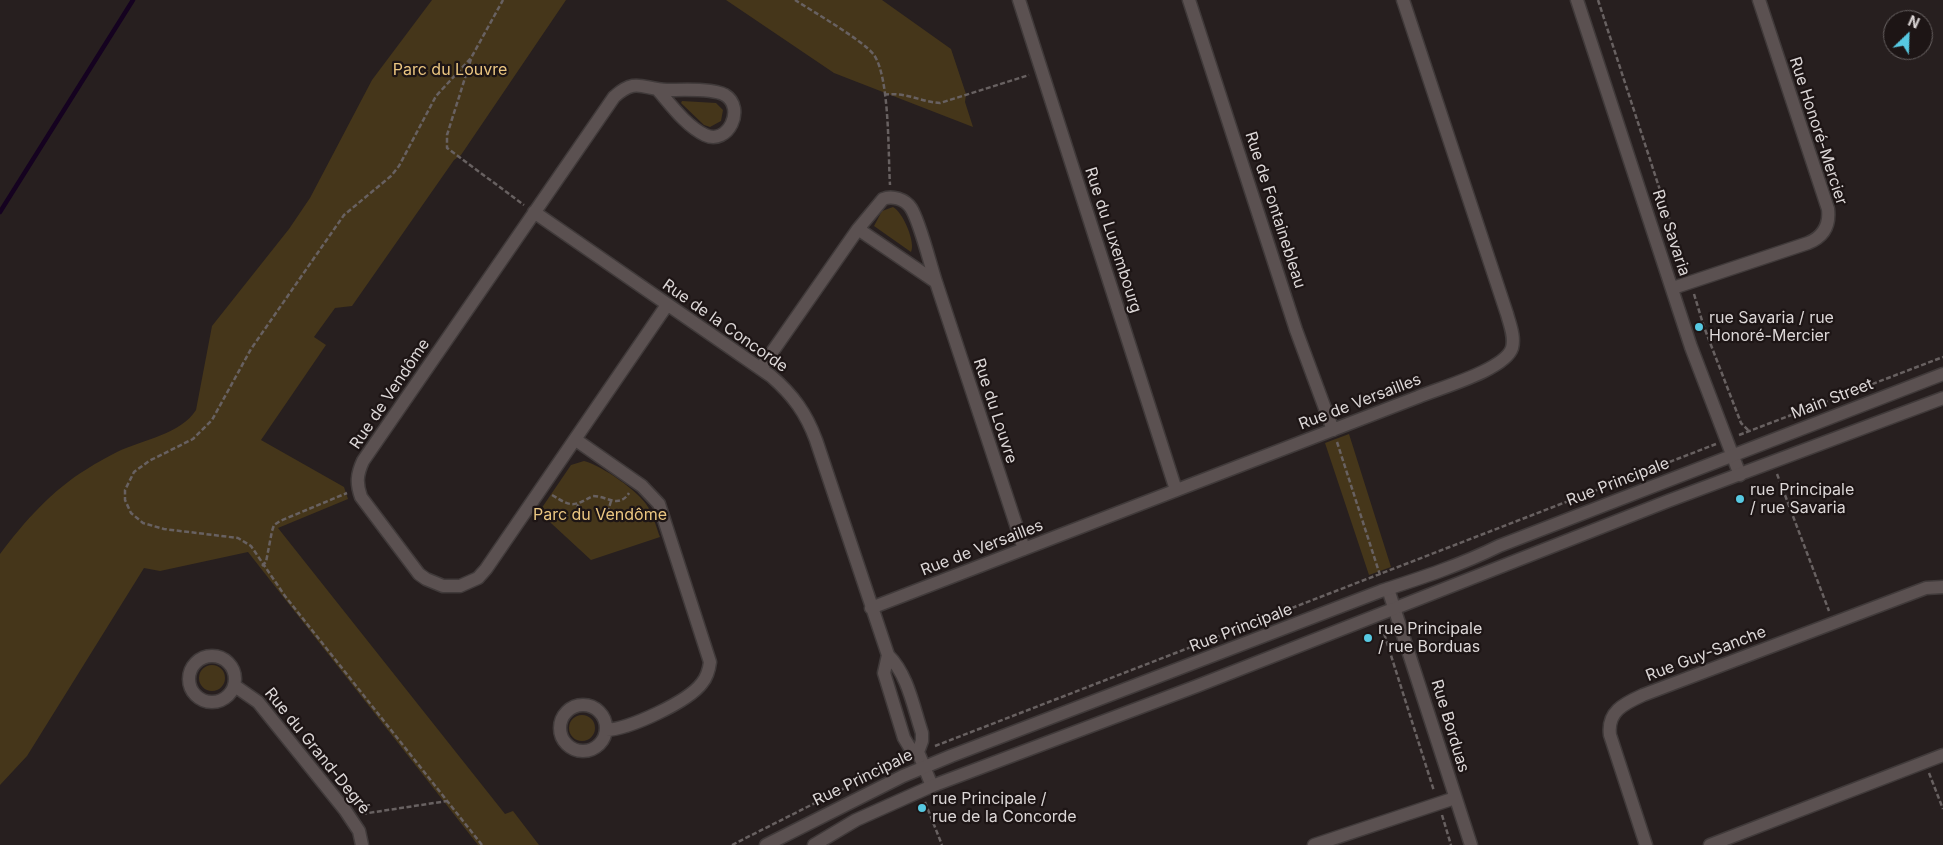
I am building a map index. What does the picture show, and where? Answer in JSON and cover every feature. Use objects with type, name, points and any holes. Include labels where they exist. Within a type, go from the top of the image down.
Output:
[{"type":"street","name":"Rue du Luxembourg","points":[[1019,0],[1176,490]]},
{"type":"street","name":"Rue de Fontainebleau","points":[[1189,0],[1296,330],[1334,434]]},
{"type":"street","name":"Rue de Versailles","points":[[871,608],[1176,490],[1334,434],[1494,366],[1506,358],[1513,344],[1506,314],[1403,0]]},
{"type":"street","name":"Rue Savaria","points":[[1577,0],[1691,347],[1740,475]]},
{"type":"street","name":"Rue Honoré-Mercier","points":[[1673,288],[1812,241],[1822,234],[1828,222],[1828,209],[1759,0]]},
{"type":"street","name":"Rue de Vendôme","points":[[658,90],[693,127],[704,135],[719,136],[727,131],[732,124],[734,107],[729,99],[722,94],[658,90],[646,85],[631,85],[614,97],[529,209],[363,461],[357,473],[357,483],[361,497],[419,574],[443,586],[460,586],[478,578],[486,570],[667,305]]},
{"type":"street","name":"Rue du Louvre","points":[[761,368],[858,229],[883,199],[896,197],[907,203],[914,215],[1024,549]]},
{"type":"street","name":"Rue de la Concorde","points":[[529,209],[761,368],[780,383],[798,402],[809,422],[888,655],[900,669],[922,733],[922,742],[918,752]]},
{"type":"street","points":[[858,229],[936,282]]},
{"type":"street","name":"Main Street","points":[[1732,455],[1943,374]]},
{"type":"street","points":[[814,845],[842,827],[932,786],[982,769],[1943,398]]},
{"type":"street","points":[[576,440],[642,486],[659,504],[710,662],[705,679],[692,693],[632,726],[606,730]]},
{"type":"street","name":"Rue Principale","points":[[766,845],[924,767],[1388,589],[1458,565],[1499,546],[1732,455]]},
{"type":"street","name":"Rue Guy-Sanche","points":[[1646,845],[1611,742],[1609,725],[1613,714],[1620,707],[1643,695],[1926,588],[1943,587]]},
{"type":"street","name":"Rue Borduas","points":[[1388,589],[1471,845]]},
{"type":"street","name":"Rue de la Concorde","points":[[888,655],[884,672],[904,738],[910,748],[918,752],[932,786]]},
{"type":"street","name":"Rue du Grand-Degré","points":[[235,686],[258,702],[345,810],[359,831],[362,845]]},
{"type":"street","points":[[1710,845],[1943,755]]},
{"type":"street","points":[[1314,845],[1455,798]]},
{"type":"path","points":[[504,0],[471,58],[447,135],[447,148],[529,209]]},
{"type":"path","points":[[795,0],[874,54],[878,63],[884,95],[890,186]]},
{"type":"path","name":"Rue Savaria","points":[[1598,0],[1686,268]]},
{"type":"path","points":[[471,58],[436,96],[399,166],[391,176],[344,215],[251,348],[232,386],[207,427],[193,439],[140,467],[127,483],[125,500],[130,513],[136,519],[164,529],[238,538],[251,546],[262,566],[482,845]]},
{"type":"path","points":[[884,95],[895,93],[928,103],[940,103],[1031,75]]},
{"type":"path","points":[[1696,300],[1741,423],[1749,431],[1943,356]]},
{"type":"path","points":[[1334,434],[1380,575]]},
{"type":"path","name":"Rue Principale","points":[[945,742],[1707,448]]},
{"type":"path","points":[[1777,474],[1830,613]]},
{"type":"path","points":[[552,494],[569,505],[576,505],[593,496],[611,501],[625,499],[632,490]]},
{"type":"path","points":[[262,566],[266,562],[274,525],[346,493]]},
{"type":"path","points":[[611,501],[608,511],[611,518]]},
{"type":"path","points":[[576,505],[588,516],[586,518]]},
{"type":"path","points":[[1385,636],[1433,789]]},
{"type":"path","name":"Rue Principale","points":[[732,845],[891,763]]},
{"type":"path","points":[[1928,771],[1943,808]]},
{"type":"path","points":[[361,814],[447,800]]},
{"type":"path","points":[[926,804],[942,845]]},
{"type":"path","points":[[1443,818],[1451,845]]},
{"type":"green space","name":"Parc du Louvre","points":[[432,0],[566,0],[461,155],[454,160],[352,306],[335,308],[314,337],[326,345],[261,440],[344,487],[348,499],[278,528],[505,814],[513,811],[539,845],[478,845],[248,552],[160,571],[144,568],[27,756],[0,785],[0,554],[39,507],[74,477],[117,452],[171,431],[181,425],[196,410],[212,326],[289,229],[310,198],[372,80]]},
{"type":"green space","points":[[726,0],[882,0],[951,49],[966,94],[965,102],[973,127],[834,73]]},
{"type":"green space","points":[[682,101],[716,103],[723,110],[721,121],[710,127],[704,125],[681,103]]},
{"type":"green space","points":[[893,207],[901,215],[908,228],[912,242],[911,252],[874,226],[882,211]]},
{"type":"green space","points":[[1349,434],[1391,567],[1369,575],[1325,443]]},
{"type":"green space","name":"Parc du Vendôme","points":[[584,461],[610,473],[644,501],[650,510],[660,537],[591,560],[539,512],[571,465]]},
{"type":"green space","points":[[212,665],[221,669],[225,678],[221,687],[212,691],[203,687],[199,678],[203,669]]},
{"type":"green space","points":[[582,715],[591,719],[595,728],[591,737],[582,741],[573,737],[569,728],[573,719]]},
{"type":"waterway","points":[[0,212],[133,0]]},
{"type":"place","name":"rue Savaria / rue Honoré-Mercier","points":[[1699,327]]},
{"type":"place","name":"rue Principale / rue Savaria","points":[[1740,499]]},
{"type":"place","name":"rue Principale / rue Borduas","points":[[1368,638]]},
{"type":"place","name":"rue Principale / rue de la Concorde","points":[[922,808]]}]
